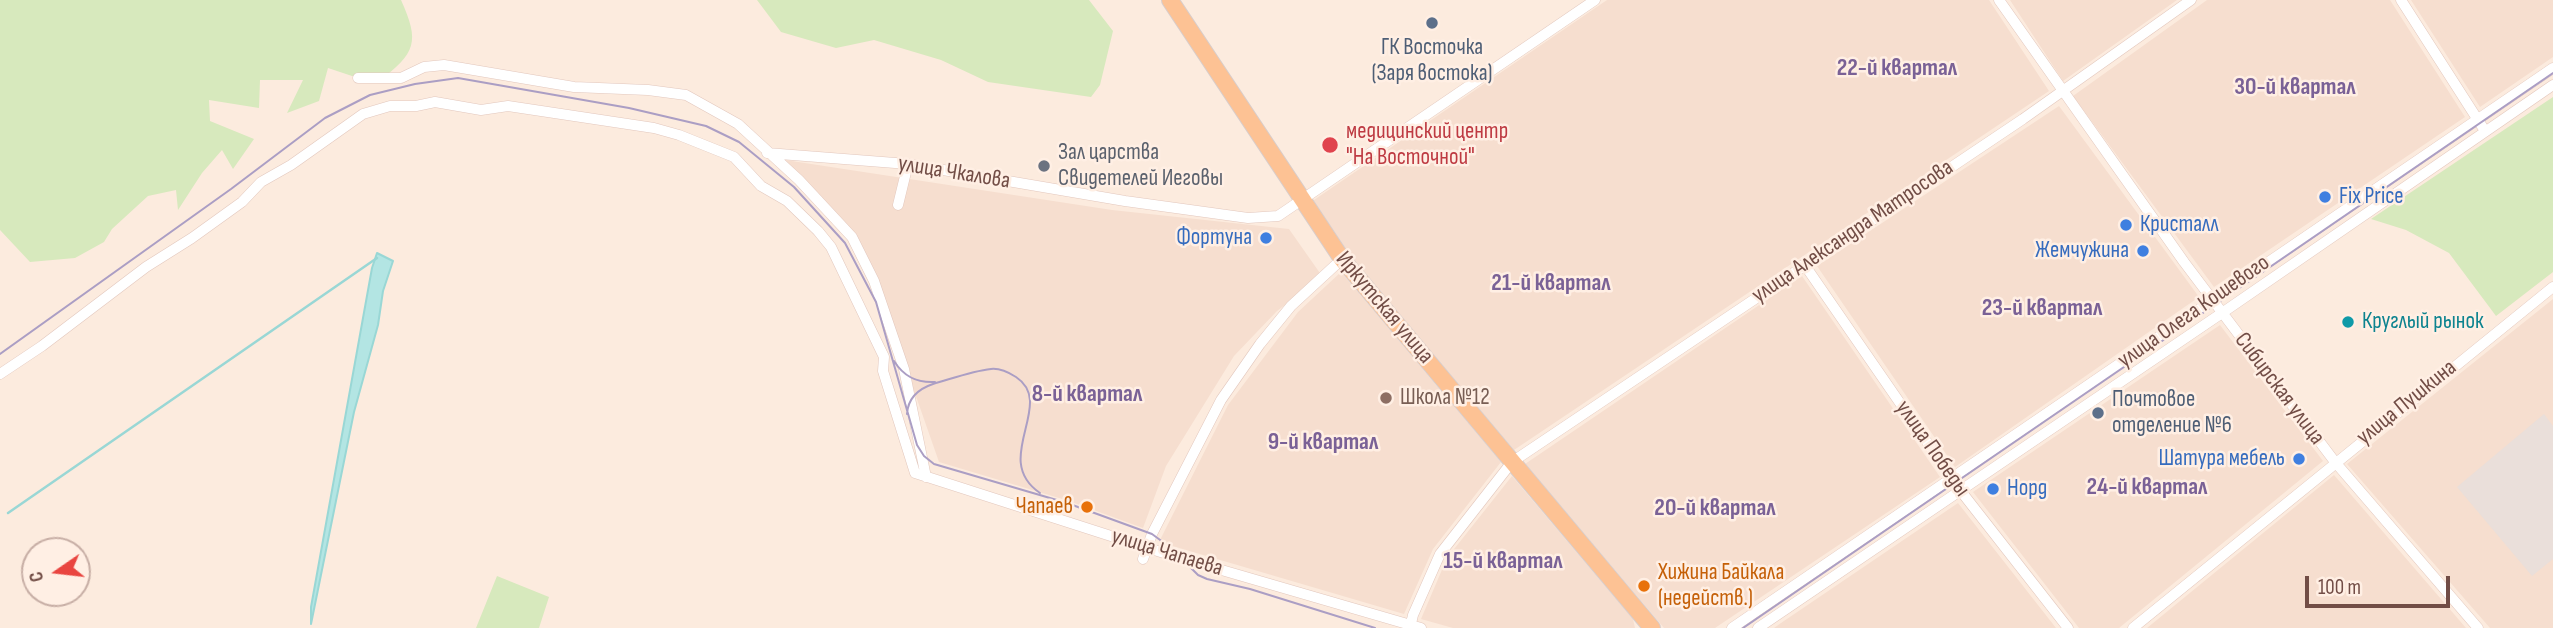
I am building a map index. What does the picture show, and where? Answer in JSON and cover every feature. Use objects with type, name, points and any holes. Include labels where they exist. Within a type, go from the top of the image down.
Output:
[{"type":"main road","name":"Иркутская улица","points":[[1170,0],[1300,200],[1342,259],[1652,628]]},
{"type":"street","name":"улица Чкалова","points":[[767,153],[908,164],[1125,201],[1248,218],[1278,216],[1595,0]]},
{"type":"street","name":"Сибирская улица","points":[[1999,0],[2222,313],[2335,463],[2478,628]]},
{"type":"street","name":"улица Александра Матросова","points":[[1414,627],[1413,615],[1440,554],[1512,462],[2062,92],[2192,0]]},
{"type":"street","points":[[2401,0],[2485,131]]},
{"type":"street","points":[[358,78],[401,78],[425,67],[444,65],[574,87],[686,95],[738,124],[799,180],[852,237],[874,281],[904,369],[920,475]]},
{"type":"street","name":"улица Олега Кошевого","points":[[1732,628],[2553,68]]},
{"type":"street","name":"улица Олега Кошевого","points":[[1758,628],[2553,85]]},
{"type":"street","points":[[0,374],[42,346],[146,267],[242,202],[261,182],[363,114],[390,106],[416,106],[435,102],[481,110],[508,106],[654,128],[679,135],[734,157],[761,186],[787,201],[831,247],[884,357],[883,371],[920,475]]},
{"type":"street","points":[[898,205],[908,164]]},
{"type":"street","points":[[1143,559],[1221,400],[1260,344],[1291,306],[1342,259]]},
{"type":"street","name":"улица Победы","points":[[1804,264],[1952,479],[2068,628]]},
{"type":"street","name":"улица Пушкина","points":[[2133,628],[2553,287]]},
{"type":"street","name":"улица Чапаева","points":[[920,475],[1414,627]]},
{"type":"shaded area","points":[[1607,0],[1989,0],[2049,91],[1514,450],[1348,254],[1311,202]]},
{"type":"shaded area","points":[[2010,0],[2177,0],[2063,81]]},
{"type":"shaded area","points":[[2207,0],[2390,0],[2465,117],[2214,287],[2073,96]]},
{"type":"shaded area","points":[[2411,0],[2553,0],[2553,57],[2480,107]]},
{"type":"shaded area","points":[[2059,106],[2199,297],[1955,467],[1817,266]]},
{"type":"shaded area","name":"8-й квартал","points":[[772,158],[1112,210],[1289,229],[1322,276],[1277,311],[1234,356],[1166,466],[1143,528],[1069,501],[939,462],[889,319],[852,244]]},
{"type":"shaded area","points":[[1341,272],[1501,462],[1433,549],[1404,614],[1159,542],[1228,405],[1298,312]]},
{"type":"shaded area","points":[[1802,276],[1940,477],[1715,628],[1664,628],[1525,464]]},
{"type":"shaded area","points":[[2553,299],[2553,628],[2490,628],[2347,464]]},
{"type":"shaded area","points":[[2220,325],[2323,461],[2119,628],[2079,628],[1973,492]]},
{"type":"shaded area","points":[[2544,414],[2553,426],[2553,559],[2532,576],[2457,487]]},
{"type":"shaded area","points":[[2334,475],[2466,628],[2147,628]]},
{"type":"shaded area","points":[[1512,476],[1633,619],[1635,628],[1453,628],[1421,619],[1447,558]]},
{"type":"shaded area","points":[[1958,503],[2056,628],[1774,628],[1781,623]]},
{"type":"green space","points":[[0,0],[401,0],[411,26],[412,37],[411,46],[401,62],[379,81],[358,78],[328,68],[319,101],[287,113],[303,80],[260,80],[259,108],[209,100],[210,121],[254,139],[233,169],[222,150],[202,173],[178,210],[176,190],[148,196],[112,229],[104,242],[75,258],[30,262],[0,230]]},
{"type":"green space","points":[[757,0],[1089,0],[1113,31],[1100,85],[1091,97],[988,82],[941,60],[874,40],[836,48],[781,32]]},
{"type":"green space","points":[[2553,97],[2553,272],[2496,316],[2449,253],[2406,230],[2371,219]]},
{"type":"green space","points":[[497,576],[549,597],[539,628],[476,628]]},
{"type":"water","points":[[377,253],[393,261],[383,291],[378,325],[354,412],[311,624],[311,607],[372,268]]},
{"type":"waterway","points":[[8,513],[377,258]]},
{"type":"tram line","points":[[1743,628],[2553,73]]},
{"type":"tram line","points":[[0,354],[231,189],[325,118],[370,95],[415,84],[458,78],[629,108],[706,126],[739,142],[794,187],[845,243],[876,302],[917,445],[924,456],[934,464],[1067,503],[1152,534],[1171,548],[1198,575],[1207,579],[1250,589],[1375,628]]},
{"type":"tram line","points":[[894,361],[912,378],[935,382]]},
{"type":"tram line","points":[[907,414],[909,403],[915,395],[933,384],[991,369],[1013,375],[1027,388],[1030,402],[1021,448],[1021,464],[1026,479],[1040,493]]},
{"type":"place","name":"ГК Восточка (Заря востока)","points":[[1432,23]]},
{"type":"place","name":"медицинский центр \"На Восточной\"","points":[[1330,145]]},
{"type":"place","name":"Зал царства Свидетелей Иеговы","points":[[1044,166]]},
{"type":"place","name":"Fix Price","points":[[2325,197]]},
{"type":"place","name":"Кристалл","points":[[2126,225]]},
{"type":"place","name":"Фортуна","points":[[1266,238]]},
{"type":"place","name":"Жемчужина","points":[[2143,251]]},
{"type":"place","name":"Круглый рынок","points":[[2348,322]]},
{"type":"place","name":"Школа №12","points":[[1386,398]]},
{"type":"place","name":"Почтовое отделение №6","points":[[2098,413]]},
{"type":"place","name":"Шатура мебель","points":[[2299,459]]},
{"type":"place","name":"Норд","points":[[1993,489]]},
{"type":"place","name":"Чапаев","points":[[1087,507]]},
{"type":"place","name":"Хижина Байкала (недейств.)","points":[[1644,586]]},
{"type":"district","name":"22-й квартал","points":[[1897,69]]},
{"type":"district","name":"30-й квартал","points":[[2295,88]]},
{"type":"district","name":"21-й квартал","points":[[1551,284]]},
{"type":"district","name":"23-й квартал","points":[[2042,309]]},
{"type":"district","name":"8-й квартал","points":[[1087,395]]},
{"type":"district","name":"9-й квартал","points":[[1323,443]]},
{"type":"district","name":"24-й квартал","points":[[2147,488]]},
{"type":"district","name":"20-й квартал","points":[[1715,509]]},
{"type":"district","name":"15-й квартал","points":[[1503,562]]}]
